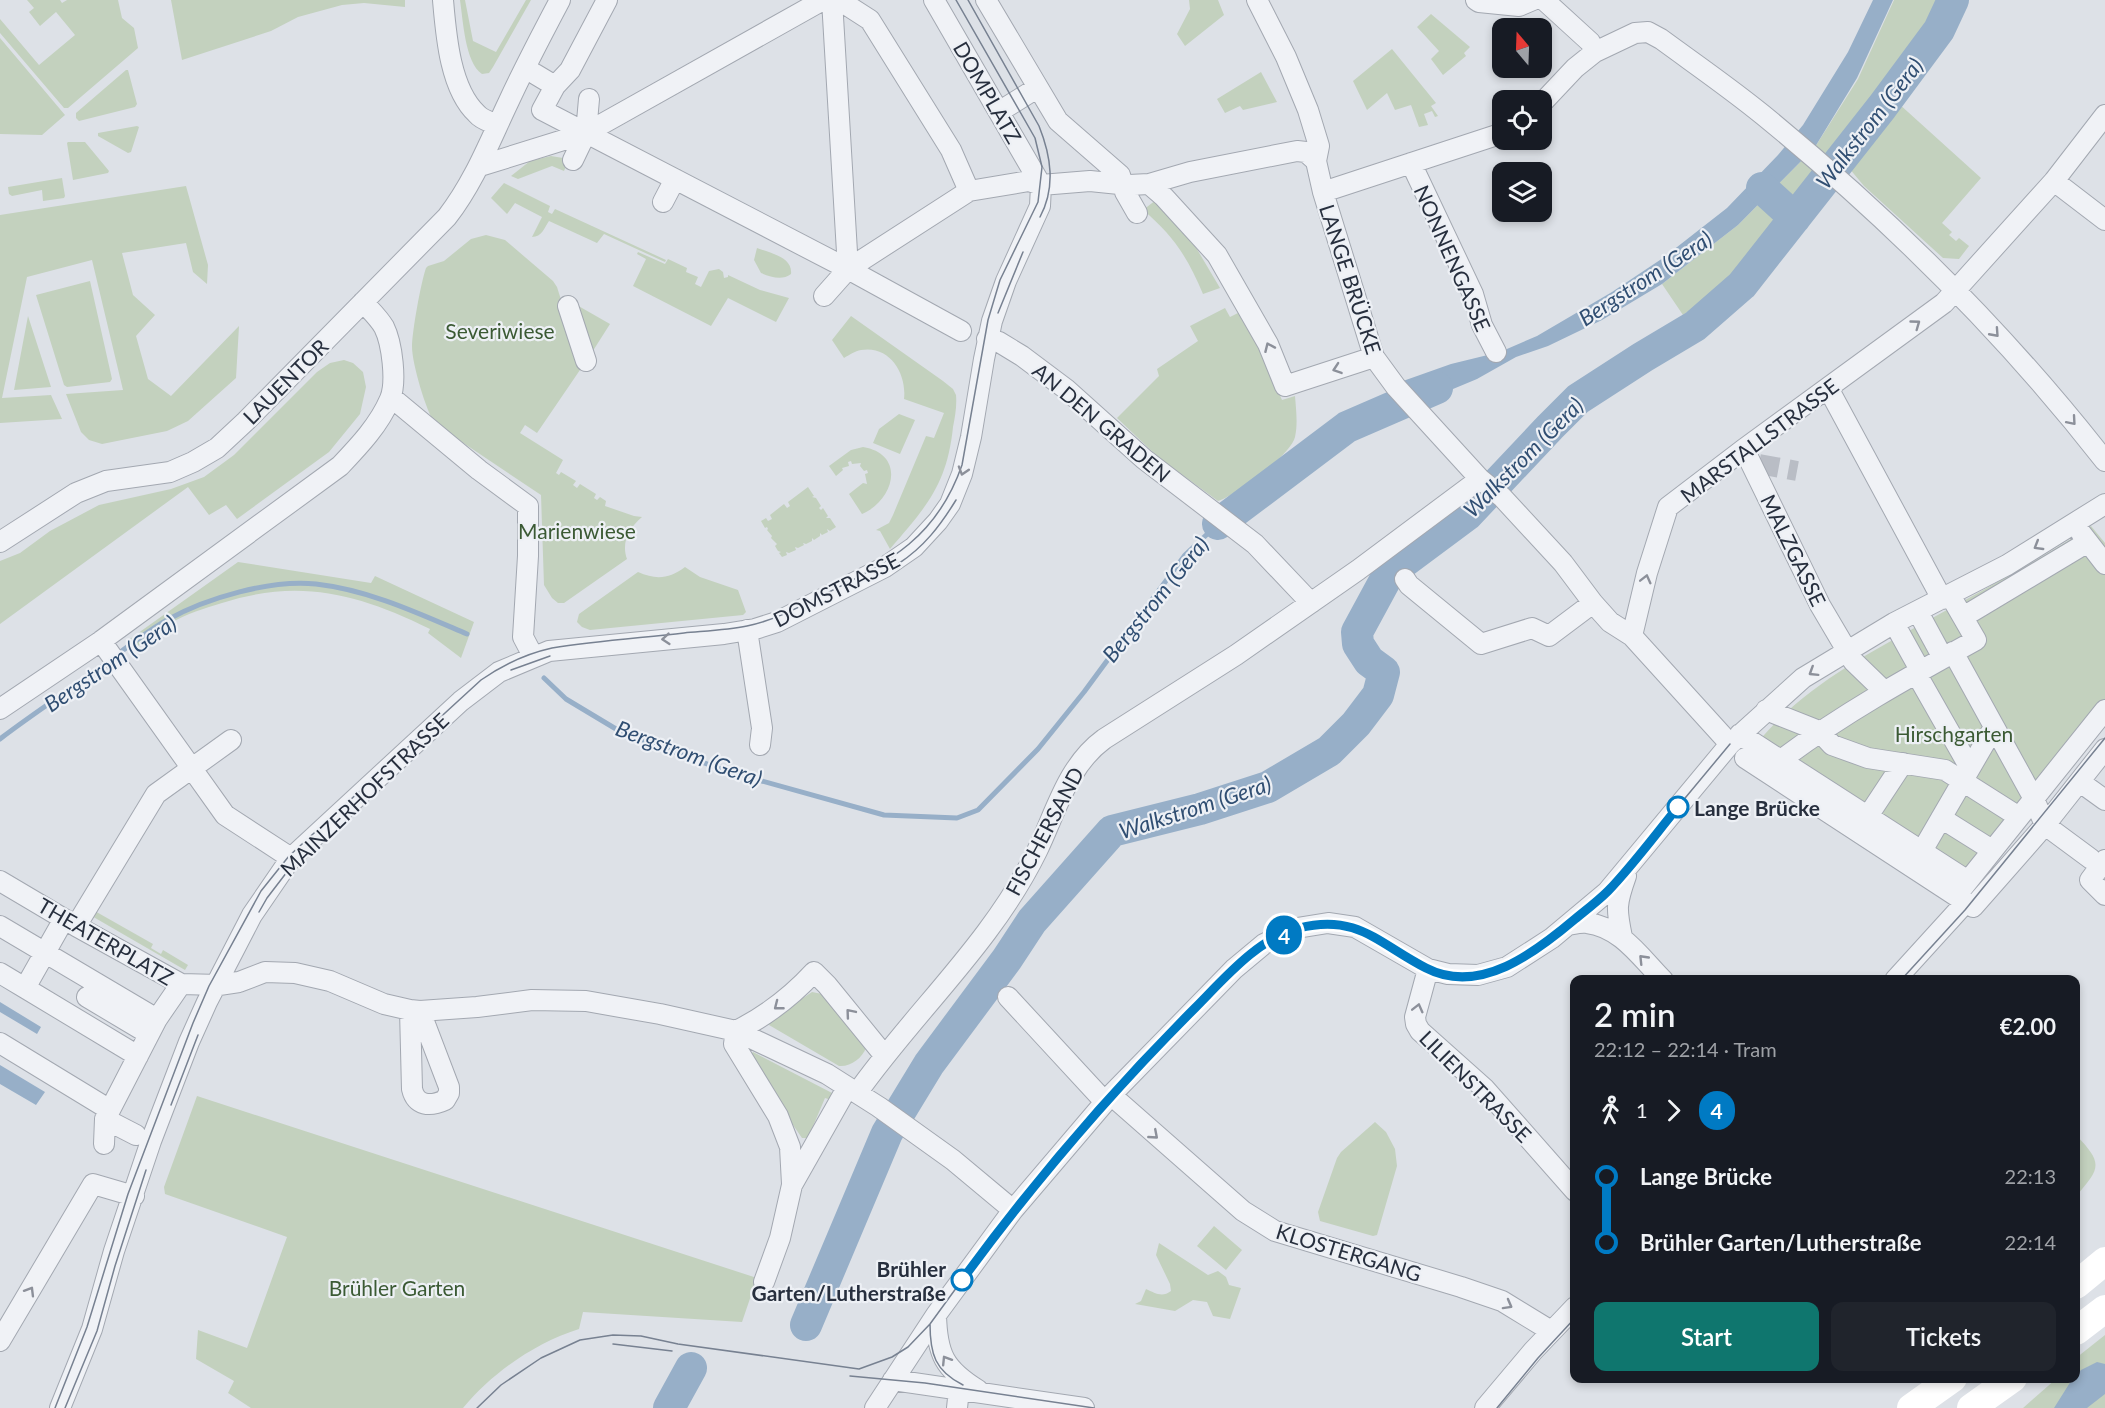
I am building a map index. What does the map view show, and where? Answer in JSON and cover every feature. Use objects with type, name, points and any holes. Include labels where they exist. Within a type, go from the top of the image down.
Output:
[{"type":"street","points":[[443,0],[449,48],[461,91],[476,113],[497,125],[560,0]]},
{"type":"street","points":[[607,0],[570,70],[555,86],[542,110],[961,330]]},
{"type":"street","points":[[480,166],[586,133],[823,0]]},
{"type":"street","points":[[832,0],[848,269]]},
{"type":"street","points":[[839,0],[870,20],[951,150],[969,191]]},
{"type":"street","name":"DOMPLATZ","points":[[934,0],[1053,184]]},
{"type":"street","points":[[987,0],[1058,121],[1119,175],[1123,191],[1137,213]]},
{"type":"street","name":"LANGE BRÜCKE","points":[[1257,0],[1286,57],[1308,110],[1319,146],[1316,161],[1323,192],[1374,357],[1396,387],[1563,563],[1610,622],[1632,636],[1735,739],[1781,760],[1922,851],[1963,893]]},
{"type":"street","points":[[1476,0],[1520,6],[1533,0]]},
{"type":"street","points":[[1544,0],[1590,42],[1595,52]]},
{"type":"street","points":[[1552,92],[1575,68],[1595,52],[1635,33],[1648,32],[1661,39],[1769,120],[1926,259],[2059,406],[2105,462]]},
{"type":"street","points":[[535,74],[555,86]]},
{"type":"street","points":[[1005,108],[1037,88]]},
{"type":"street","points":[[573,160],[586,133],[589,99]]},
{"type":"street","name":"MARSTALLSTRASSE","points":[[1632,636],[1647,573],[1668,507],[1944,303],[2054,181],[2105,116]]},
{"type":"street","name":"LAUENTOR","points":[[0,542],[76,492],[106,481],[170,472],[217,448],[447,217],[480,166],[497,125]]},
{"type":"street","points":[[1323,192],[1492,137]]},
{"type":"street","points":[[824,296],[848,269],[969,191],[1029,181],[1053,184],[1090,181],[1123,191],[1190,172],[1297,151],[1306,152],[1316,161]]},
{"type":"street","name":"NONNENGASSE","points":[[1411,163],[1473,294],[1482,325],[1496,352]]},
{"type":"street","points":[[663,202],[675,179]]},
{"type":"street","points":[[2054,181],[2105,220]]},
{"type":"street","points":[[993,336],[1006,281],[1040,206],[1053,184]]},
{"type":"street","points":[[1149,184],[1164,197],[1217,255],[1268,344],[1285,386],[1374,357]]},
{"type":"street","points":[[0,709],[110,653],[339,466],[359,445],[377,422],[391,397],[394,366],[385,328],[363,302]]},
{"type":"street","points":[[568,306],[586,362]]},
{"type":"street","name":"DOMSTRASSE","points":[[533,656],[549,651],[747,630],[777,622],[892,563],[914,547],[950,504],[966,459],[974,414],[993,336]]},
{"type":"street","name":"AN DEN GRADEN","points":[[993,336],[1048,374],[1144,459],[1255,544],[1311,603]]},
{"type":"street","points":[[1781,760],[1819,731],[1884,691],[1976,640],[1963,618],[1946,597],[1828,388]]},
{"type":"street","points":[[391,397],[479,470],[528,506],[528,556],[523,637],[533,656]]},
{"type":"street","name":"MALZGASSE","points":[[1744,449],[1820,605],[1853,661],[1884,691]]},
{"type":"street","name":"FISCHERSAND","points":[[792,1185],[852,1091],[966,960],[1010,898],[1036,853],[1068,781],[1087,752],[1236,656],[1483,481]]},
{"type":"street","points":[[875,1408],[936,1315],[1013,1210],[1108,1099],[1234,969],[1264,944],[1297,928],[1328,923],[1355,927],[1428,969],[1463,976],[1492,972],[1507,967],[1568,925],[1607,892],[1735,739],[1803,678],[1894,623],[2007,565],[2105,504]]},
{"type":"street","points":[[2074,524],[2105,564]]},
{"type":"street","points":[[1963,618],[2088,542]]},
{"type":"street","points":[[1405,579],[1409,585],[1481,644],[1532,628],[1549,636],[1593,603]]},
{"type":"street","points":[[1918,612],[1994,727],[2034,799],[2045,825],[2098,862],[2090,880],[2105,895]]},
{"type":"street","points":[[1894,623],[1967,774],[2019,817]]},
{"type":"street","points":[[747,630],[762,728],[760,745]]},
{"type":"street","points":[[110,653],[225,815],[285,854]]},
{"type":"street","name":"MAINZERHOFSTRASSE","points":[[60,1408],[92,1329],[114,1251],[151,1141],[185,1053],[216,984],[285,854],[475,689],[507,668],[533,656]]},
{"type":"street","points":[[1766,710],[1819,731],[1832,745],[1868,758],[1967,774]]},
{"type":"street","points":[[1899,975],[1963,893],[1992,850],[2105,711]]},
{"type":"street","points":[[1922,851],[1994,727]]},
{"type":"street","points":[[25,988],[45,952],[91,902],[156,794],[231,740]]},
{"type":"street","points":[[1745,758],[1963,893],[1973,907],[2045,825],[2105,749]]},
{"type":"street","points":[[1868,816],[1903,763]]},
{"type":"street","points":[[2080,782],[2105,800]]},
{"type":"street","points":[[1941,818],[1992,850]]},
{"type":"street","points":[[1622,938],[1617,900],[1629,867]]},
{"type":"street","name":"THEATERPLATZ","points":[[0,881],[70,923],[181,984],[239,982],[265,972],[295,973],[330,981],[384,1004],[415,1011],[532,1000],[586,1001],[736,1031],[792,1056],[879,1107],[953,1160],[1013,1210]]},
{"type":"street","points":[[1568,925],[1587,922],[1605,928],[1622,938],[1658,975]]},
{"type":"street","points":[[0,926],[45,952],[153,1026]]},
{"type":"street","name":"LILIENSTRASSE","points":[[1428,969],[1415,1017],[1420,1031],[1485,1089],[1570,1185]]},
{"type":"street","points":[[764,1282],[780,1238],[792,1185],[790,1147],[778,1116],[734,1044],[736,1031],[760,1019],[796,992],[814,972],[885,1054]]},
{"type":"street","points":[[0,974],[138,1056]]},
{"type":"street","points":[[104,1144],[107,1114],[153,1026],[181,984]]},
{"type":"street","points":[[87,997],[153,1026]]},
{"type":"street","name":"KLOSTERGANG","points":[[1008,997],[1108,1099],[1243,1211],[1275,1231],[1502,1301],[1551,1331]]},
{"type":"street","points":[[0,1043],[136,1136]]},
{"type":"street","points":[[1,1339],[93,1184],[134,1196]]},
{"type":"street","points":[[2080,1282],[2105,1261]]},
{"type":"street","points":[[2080,1328],[2105,1310]]},
{"type":"street","points":[[1485,1408],[1570,1312]]},
{"type":"street","points":[[936,1315],[940,1353],[952,1371],[980,1392]]},
{"type":"street","points":[[893,1380],[958,1398],[980,1392],[1084,1408]]},
{"type":"street","points":[[1911,1408],[1946,1383]]},
{"type":"street","points":[[1971,1408],[2006,1383]]},
{"type":"green space","points":[[27,0],[60,0],[62,3],[67,0],[118,0],[122,18],[134,28],[138,48],[68,108],[64,108],[0,33],[0,19],[39,65],[75,35],[56,12],[40,26],[29,12],[34,8]]},
{"type":"green space","points":[[171,0],[405,0],[405,7],[364,3],[342,5],[298,17],[271,31],[182,60]]},
{"type":"green space","points":[[460,0],[465,0],[473,41],[496,52],[526,0],[531,0],[489,73],[482,74],[476,68],[468,51]]},
{"type":"green space","points":[[1189,0],[1218,0],[1224,15],[1185,46],[1177,34],[1190,9]]},
{"type":"green space","points":[[1894,0],[1943,0],[1921,41],[1895,80],[1782,224],[1752,258],[1720,288],[1683,315],[1662,284],[1738,225],[1815,147],[1858,79]]},
{"type":"green space","points":[[1431,14],[1470,47],[1464,53],[1466,56],[1443,75],[1431,59],[1439,51],[1417,27]]},
{"type":"green space","points":[[0,38],[65,115],[42,135],[0,134]]},
{"type":"green space","points":[[1392,49],[1436,103],[1431,106],[1438,116],[1435,117],[1432,111],[1424,114],[1428,125],[1419,127],[1411,105],[1395,110],[1387,93],[1367,110],[1353,81]]},
{"type":"green space","points":[[128,70],[137,104],[135,107],[79,121],[76,113]]},
{"type":"green space","points":[[1261,72],[1277,102],[1243,110],[1240,106],[1225,113],[1217,99]]},
{"type":"green space","points":[[1898,103],[1981,178],[1942,223],[1952,232],[1949,235],[1956,241],[1959,238],[1969,246],[1959,259],[1943,258],[1864,186],[1849,168]]},
{"type":"green space","points":[[139,127],[131,152],[128,153],[98,136],[98,133]]},
{"type":"green space","points":[[68,142],[85,142],[109,171],[108,173],[73,180]]},
{"type":"green space","points":[[551,156],[569,159],[564,171],[552,166],[518,179],[511,176],[530,161]]},
{"type":"green space","points":[[62,178],[64,198],[43,201],[42,190],[12,196],[9,194],[8,187]]},
{"type":"green space","points":[[504,183],[550,206],[548,212],[552,214],[555,209],[666,260],[665,262],[604,234],[597,243],[549,221],[540,234],[532,237],[542,217],[515,203],[507,214],[491,198]]},
{"type":"green space","points":[[186,186],[208,265],[207,284],[193,272],[186,243],[122,253],[133,295],[155,315],[136,336],[148,379],[171,396],[239,326],[236,378],[188,421],[167,431],[102,444],[89,440],[81,432],[66,394],[123,390],[92,260],[27,277],[2,398],[51,395],[62,419],[0,423],[0,215]]},
{"type":"green space","points":[[1156,200],[1185,229],[1220,288],[1203,294],[1192,269],[1179,248],[1143,210]]},
{"type":"green space","name":"Severiwiese","points":[[486,235],[505,240],[553,281],[557,287],[582,367],[537,433],[525,425],[520,433],[563,460],[556,473],[559,475],[561,472],[576,481],[573,485],[577,488],[580,484],[596,494],[594,498],[597,500],[600,497],[606,501],[605,506],[642,517],[627,536],[625,553],[627,559],[564,603],[558,603],[552,598],[544,585],[541,495],[435,424],[414,364],[413,330],[426,268],[444,261],[471,239]]},
{"type":"green space","points":[[757,248],[785,260],[791,268],[791,274],[780,278],[761,273],[754,260]]},
{"type":"green space","points":[[638,252],[665,264],[668,259],[687,268],[686,272],[698,277],[695,284],[701,287],[709,271],[719,269],[723,272],[724,278],[728,275],[760,290],[789,298],[776,322],[728,298],[711,326],[633,286],[646,259],[637,254]]},
{"type":"green space","points":[[90,281],[112,379],[110,382],[67,387],[64,385],[36,295]]},
{"type":"green space","points":[[575,304],[610,324],[589,357]]},
{"type":"green space","points":[[1225,308],[1230,317],[1238,313],[1249,332],[1255,329],[1264,360],[1282,400],[1295,396],[1296,427],[1295,437],[1284,454],[1249,483],[1218,501],[1158,457],[1117,418],[1159,376],[1157,369],[1198,341],[1190,326]]},
{"type":"green space","points":[[28,316],[51,387],[14,390]]},
{"type":"green space","points":[[851,316],[943,381],[953,389],[956,395],[956,411],[950,447],[940,480],[924,507],[890,549],[880,531],[876,530],[889,523],[926,436],[934,438],[944,413],[904,399],[903,380],[899,371],[888,357],[880,352],[861,350],[844,358],[832,340]]},
{"type":"green space","points":[[344,360],[353,363],[363,372],[366,387],[360,414],[329,452],[237,519],[226,505],[209,515],[188,487],[0,624],[0,561],[20,553],[50,531],[99,505],[171,489],[204,477],[234,455],[317,372],[330,363]]},
{"type":"green space","points":[[899,414],[915,420],[900,454],[873,443],[879,429]]},
{"type":"green space","points":[[863,447],[877,451],[886,458],[891,478],[882,499],[862,514],[849,494],[863,483],[867,484],[865,474],[868,473],[867,470],[864,471],[860,466],[861,463],[852,464],[851,461],[848,462],[849,466],[842,468],[843,470],[836,476],[829,466],[851,450]]},
{"type":"green space","points":[[808,487],[814,496],[812,497],[816,498],[821,506],[819,508],[821,510],[823,508],[828,516],[826,518],[830,518],[836,527],[830,531],[827,529],[828,532],[822,535],[820,533],[820,536],[814,540],[812,538],[812,541],[803,543],[804,545],[798,548],[795,547],[796,550],[786,552],[787,555],[782,557],[779,553],[781,552],[775,546],[777,544],[761,521],[766,518],[768,521],[772,519],[770,515],[784,504],[787,508],[790,506],[788,502]]},
{"type":"green space","name":"Hirschgarten","points":[[2091,526],[2105,543],[2105,555],[2097,562],[2105,574],[2105,724],[1970,891],[1759,741],[1795,704],[1836,674],[2030,564]]},
{"type":"green space","points":[[238,562],[371,583],[375,576],[474,622],[461,658],[428,633],[430,629],[378,607],[328,594],[303,591],[277,592],[250,596],[189,614],[166,626],[133,650],[127,641]]},
{"type":"green space","name":"Marienwiese","points":[[685,567],[700,577],[738,590],[746,612],[743,615],[590,630],[577,622],[579,614],[638,572],[662,577]]},
{"type":"green space","points":[[93,910],[153,944],[151,948],[161,954],[163,950],[188,965],[185,970],[90,915]]},
{"type":"green space","points":[[812,992],[822,994],[866,1048],[862,1055],[852,1063],[839,1066],[769,1025],[772,1019]]},
{"type":"green space","points":[[753,1052],[834,1094],[831,1100],[825,1098],[808,1138],[802,1138],[762,1080],[751,1054]]},
{"type":"green space","name":"Brühler Garten","points":[[197,1096],[757,1278],[742,1322],[583,1312],[579,1329],[547,1342],[516,1360],[488,1382],[463,1408],[251,1408],[228,1393],[234,1381],[196,1359],[198,1330],[247,1348],[287,1237],[165,1194],[164,1187]]},
{"type":"green space","points":[[1375,1122],[1386,1132],[1395,1149],[1397,1166],[1377,1235],[1373,1236],[1320,1221],[1318,1212],[1337,1158]]},
{"type":"green space","points":[[2080,1139],[2091,1152],[2096,1165],[2090,1179],[2080,1191]]},
{"type":"green space","points":[[1214,1226],[1242,1250],[1226,1270],[1197,1246]]},
{"type":"green space","points":[[1159,1243],[1208,1275],[1218,1271],[1226,1277],[1229,1285],[1241,1288],[1230,1319],[1213,1316],[1207,1302],[1193,1300],[1175,1311],[1135,1304],[1141,1301],[1146,1289],[1162,1294],[1171,1291],[1156,1255]]},
{"type":"green space","points":[[2105,1335],[2105,1408],[2023,1408],[2051,1383],[2080,1383],[2080,1355]]},
{"type":"water","points":[[1873,0],[1893,0],[1857,78],[1815,147],[1738,225],[1662,284],[1602,320],[1548,346],[1516,357],[1477,379],[1453,389],[1430,408],[1403,381],[1451,364],[1500,352],[1537,336],[1612,292],[1663,258],[1727,208],[1778,155],[1803,125],[1848,52]]},
{"type":"water","points":[[0,1002],[41,1027],[37,1034],[0,1012]]},
{"type":"water","points":[[0,1065],[45,1092],[36,1105],[0,1084]]},
{"type":"water","points":[[2097,1362],[2105,1364],[2105,1394],[2087,1408],[2054,1408],[2070,1383],[2080,1383],[2081,1370]]},
{"type":"waterway","name":"Walkstrom (Gera)","points":[[806,1325],[887,1133],[929,1064],[1007,959],[1032,921],[1112,831],[1200,809],[1268,787],[1329,751],[1356,724],[1378,695],[1384,672],[1369,661],[1358,644],[1357,632],[1389,573],[1467,515],[1578,399],[1695,326],[1742,285],[1882,107],[1939,30],[1953,0]]},
{"type":"waterway","name":"Bergstrom (Gera)","points":[[1762,188],[1795,218]]},
{"type":"waterway","name":"Bergstrom (Gera)","points":[[1218,524],[1347,427],[1437,388]]},
{"type":"waterway","name":"Bergstrom (Gera)","points":[[544,678],[566,699],[621,732],[726,771],[884,815],[957,818],[978,810],[1038,749],[1084,692],[1185,555],[1218,524]]},
{"type":"waterway","name":"Bergstrom (Gera)","points":[[0,739],[167,620],[201,604],[260,587],[299,583],[355,591],[393,603],[467,634]]},
{"type":"waterway","name":"Walkstrom (Gera)","points":[[669,1408],[691,1368]]},
{"type":"tunnel","points":[[1759,464],[1797,471]]},
{"type":"tram line","points":[[55,1408],[87,1327],[128,1194],[193,1023],[209,986],[261,891],[289,856],[481,680],[506,664],[552,648],[732,628],[768,620],[798,608],[872,570],[909,544],[939,511],[952,490],[962,465],[988,320],[1000,280],[1038,202],[1042,167],[1035,138],[956,0]]},
{"type":"tram line","points":[[968,0],[1043,137],[1049,160],[1050,183],[1040,217]]},
{"type":"tram line","points":[[998,313],[1023,252]]},
{"type":"tram line","points":[[898,564],[931,535],[956,500]]},
{"type":"tram line","points":[[511,670],[550,656]]},
{"type":"tram line","points":[[1906,975],[1965,910],[2105,738]]},
{"type":"tram line","points":[[477,1408],[501,1385],[541,1358],[580,1340],[613,1335],[641,1336],[678,1344],[859,1369],[892,1357],[908,1347],[930,1324],[1013,1210],[1111,1095],[1234,969],[1264,944],[1297,928],[1328,923],[1355,927],[1428,969],[1448,974],[1478,975],[1507,967],[1552,938],[1607,892],[1730,744]]},
{"type":"tram line","name":"4","points":[[962,1280],[1013,1210],[1111,1095],[1234,969],[1264,944],[1297,928],[1328,923],[1355,927],[1428,969],[1463,976],[1492,972],[1507,967],[1552,938],[1607,892],[1678,807]]},
{"type":"tram line","points":[[259,912],[290,868]]},
{"type":"tram line","points":[[171,1105],[198,1035]]},
{"type":"tram line","points":[[65,1408],[97,1331],[146,1170]]},
{"type":"tram line","points":[[1497,1408],[1570,1323]]},
{"type":"tram line","points":[[930,1324],[931,1344],[936,1360],[946,1374],[963,1385]]},
{"type":"tram line","points":[[613,1344],[672,1351]]},
{"type":"tram line","points":[[850,1376],[925,1383],[1094,1408]]},
{"type":"place","name":"Lange Brücke","points":[[1678,807]]},
{"type":"place","name":"Brühler Garten/Lutherstraße","points":[[962,1280]]}]
